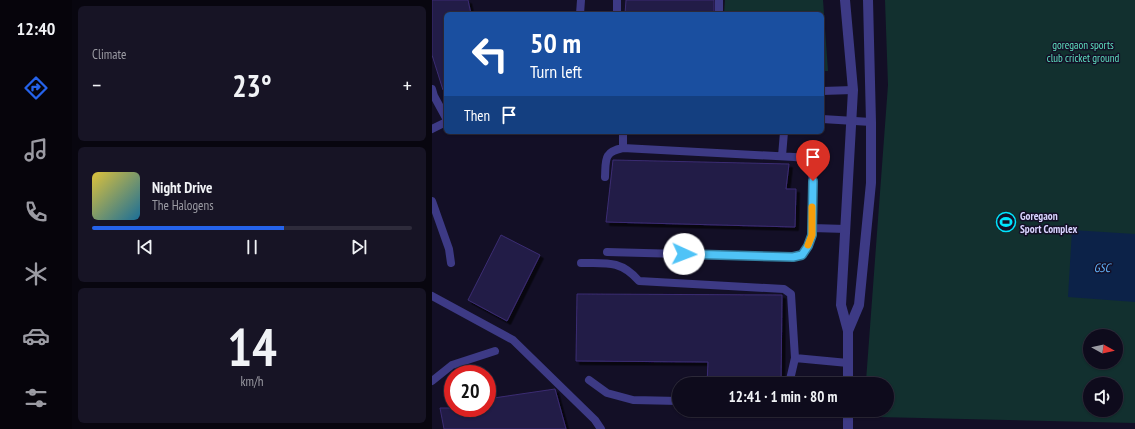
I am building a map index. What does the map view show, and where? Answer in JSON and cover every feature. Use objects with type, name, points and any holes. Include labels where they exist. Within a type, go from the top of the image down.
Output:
[{"type":"street","points":[[845,0],[853,90],[841,305],[848,331],[848,377]]},
{"type":"street","points":[[848,331],[859,305],[871,183],[868,0]]},
{"type":"street","points":[[848,417],[848,429]]},
{"type":"lane","points":[[580,12],[581,0]]},
{"type":"lane","points":[[617,0],[617,12]]},
{"type":"lane","points":[[719,0],[719,12]]},
{"type":"lane","points":[[432,89],[444,114]]},
{"type":"lane","points":[[824,91],[853,90]]},
{"type":"lane","points":[[824,119],[871,122]]},
{"type":"lane","points":[[432,129],[444,123]]},
{"type":"lane","points":[[623,134],[623,148]]},
{"type":"lane","points":[[782,156],[784,134]]},
{"type":"lane","points":[[605,177],[606,160],[608,154],[614,150],[623,148],[804,158],[810,164],[813,181],[812,235],[808,246],[802,255],[793,257],[607,252]]},
{"type":"lane","points":[[432,201],[449,249],[451,263]]},
{"type":"lane","points":[[812,228],[846,229]]},
{"type":"lane","points":[[581,263],[605,263],[619,265],[631,273],[639,282],[784,289],[791,294],[795,358],[791,377]]},
{"type":"lane","points":[[432,296],[513,340],[596,420],[601,429]]},
{"type":"lane","points":[[432,381],[452,365],[495,351]]},
{"type":"lane","points":[[795,358],[848,363]]},
{"type":"lane","points":[[589,380],[607,393],[633,400],[672,401]]},
{"type":"green space","points":[[725,0],[823,0],[824,12],[724,12]]},
{"type":"green space","name":"Goregaon Sport Complex","points":[[885,0],[1135,0],[1135,423],[878,417],[894,417],[894,377],[866,377],[888,85]]},
{"type":"green space","points":[[824,14],[828,71],[824,71]]},
{"type":"water","name":"GSC","points":[[1072,230],[1135,234],[1135,302],[1068,297]]},
{"type":"building","points":[[432,0],[468,0],[471,12],[444,12],[444,90],[432,55]]},
{"type":"building","points":[[626,0],[714,0],[714,12],[625,12]]},
{"type":"building","points":[[613,160],[789,164],[786,189],[796,189],[795,227],[606,222]]},
{"type":"building","points":[[501,235],[540,255],[507,321],[468,300]]},
{"type":"building","points":[[577,294],[782,295],[781,377],[707,377],[708,362],[576,361]]},
{"type":"building","points":[[555,389],[566,429],[444,429],[440,408],[444,408],[444,417],[496,417],[496,398]]},
{"type":"slow traffic","points":[[808,245],[812,235],[812,207]]},
{"type":"place","name":"Goregaon Sport Complex","points":[[1006,222]]},
{"type":"route","points":[[684,254],[793,257],[802,255],[808,246],[812,235],[813,181]]},
{"type":"park label","name":"goregaon sports club cricket ground","points":[[1083,51]]}]
